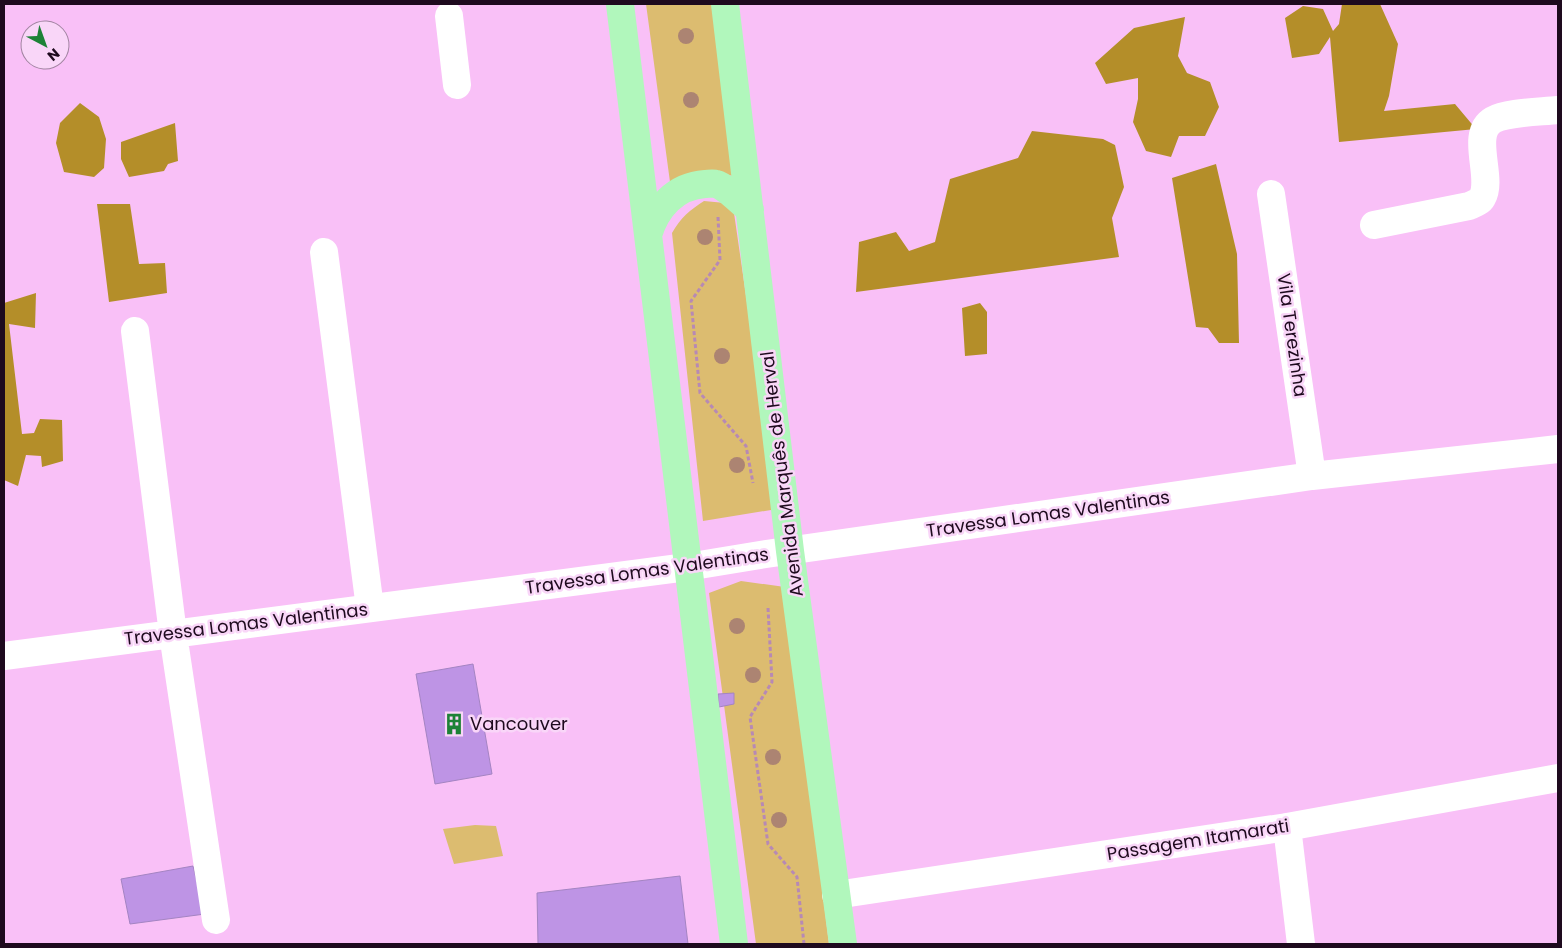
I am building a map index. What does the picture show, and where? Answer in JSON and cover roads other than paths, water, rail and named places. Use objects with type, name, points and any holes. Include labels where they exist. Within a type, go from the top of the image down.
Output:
[{"type":"main road","points":[[620,4],[734,944]]},
{"type":"main road","name":"Avenida Marquês de Herval","points":[[725,4],[790,551],[843,944]]},
{"type":"main road","points":[[648,235],[651,223],[668,200],[680,191],[698,185],[716,184],[732,194],[750,210]]},
{"type":"street","points":[[449,16],[457,85]]},
{"type":"street","points":[[1374,225],[1469,206],[1478,202],[1482,198],[1485,188],[1482,136],[1489,123],[1495,119],[1508,116],[1558,110]]},
{"type":"street","name":"Vila Terezinha","points":[[1271,194],[1312,476]]},
{"type":"street","points":[[324,252],[370,608]]},
{"type":"street","points":[[135,331],[172,634],[216,920]]},
{"type":"street","name":"Travessa Lomas Valentinas","points":[[4,656],[687,567],[1312,476],[1558,449]]},
{"type":"street","name":"Passagem Itamarati","points":[[836,895],[1287,827],[1558,778]]},
{"type":"street","points":[[1287,827],[1301,944]]},
{"type":"place","name":"Vancouver","points":[[454,724]]}]
